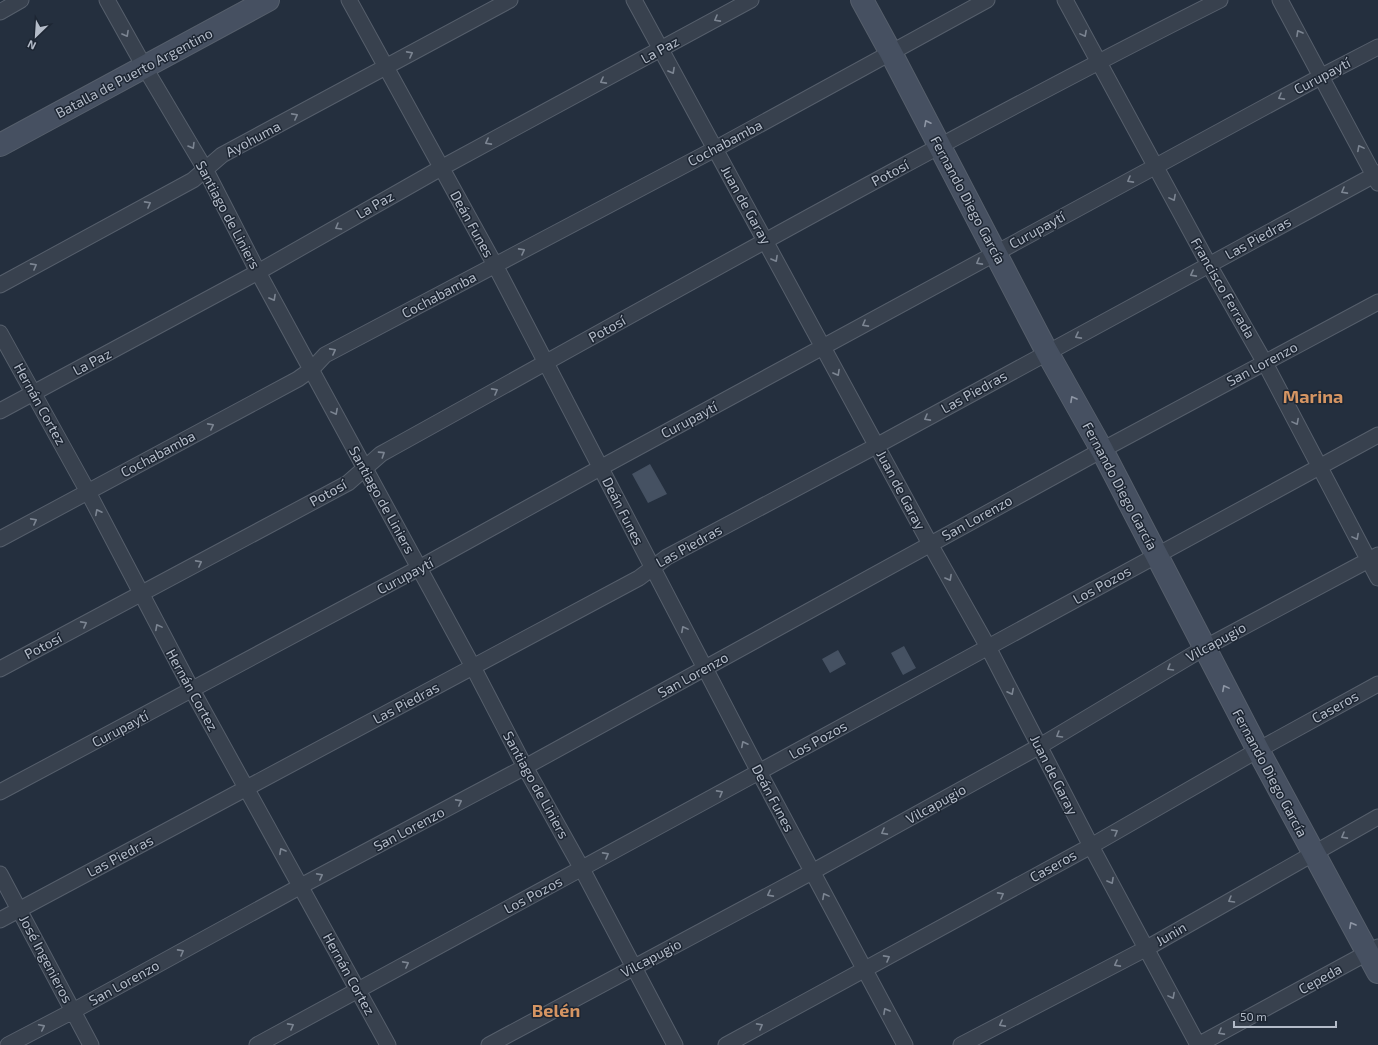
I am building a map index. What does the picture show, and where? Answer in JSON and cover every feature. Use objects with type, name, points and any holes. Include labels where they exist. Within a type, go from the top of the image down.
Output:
[{"type":"main road","name":"Batalla de Puerto Argentino","points":[[0,146],[268,0]]},
{"type":"main road","name":"Fernando Diego García","points":[[862,0],[1047,352],[1102,450],[1204,648],[1313,854],[1373,950],[1378,972]]},
{"type":"street","points":[[0,12],[21,0]]},
{"type":"street","name":"Santiago de Liniers","points":[[107,0],[145,68],[205,169],[258,272],[312,369],[525,767],[582,869],[675,1045]]},
{"type":"street","name":"Deán Funes","points":[[349,0],[495,265],[758,772],[905,1045]]},
{"type":"street","name":"Ayohuma","points":[[0,285],[193,180],[222,155],[510,0]]},
{"type":"street","name":"Juan de Garay","points":[[634,0],[876,446],[988,647],[1091,846],[1198,1045]]},
{"type":"street","name":"La Paz","points":[[0,411],[258,272],[441,168],[751,0]]},
{"type":"street","name":"Cochabamba","points":[[0,539],[298,379],[312,369],[325,355],[715,149],[987,0]]},
{"type":"street","name":"Francisco Ferrada","points":[[1065,0],[1209,265],[1266,363],[1320,467],[1373,557],[1378,578]]},
{"type":"street","name":"Potosí","points":[[0,669],[348,483],[381,454],[765,241],[1098,61],[1220,0]]},
{"type":"street","points":[[1280,0],[1377,177]]},
{"type":"street","name":"Curupaytí","points":[[0,792],[419,568],[1155,166],[1378,47]]},
{"type":"street","name":"Las Piedras","points":[[0,920],[473,668],[639,578],[667,557],[876,446],[1209,265],[1377,177]]},
{"type":"street","name":"San Lorenzo","points":[[8,1045],[525,767],[1102,450],[1378,302]]},
{"type":"street","name":"Hernán Cortez","points":[[0,333],[88,492],[192,690],[302,886],[388,1045]]},
{"type":"street","name":"Los Pozos","points":[[257,1045],[1378,435]]},
{"type":"street","name":"Vilcapugio","points":[[489,1045],[812,872],[1040,746],[1204,648],[1373,557]]},
{"type":"street","name":"Caseros","points":[[726,1045],[1091,846],[1258,750],[1378,684]]},
{"type":"street","name":"Junin","points":[[961,1045],[1147,948],[1378,817]]},
{"type":"street","name":"José Ingenieros","points":[[0,874],[91,1045]]},
{"type":"street","name":"Cepeda","points":[[1198,1045],[1373,950]]},
{"type":"building","points":[[650,464],[667,494],[648,503],[632,474]]},
{"type":"building","points":[[904,646],[916,668],[903,675],[891,653]]},
{"type":"building","points":[[838,650],[846,664],[830,673],[822,659]]},
{"type":"district","name":"Marina","points":[[1313,397]]},
{"type":"district","name":"Belén","points":[[556,1011]]}]
